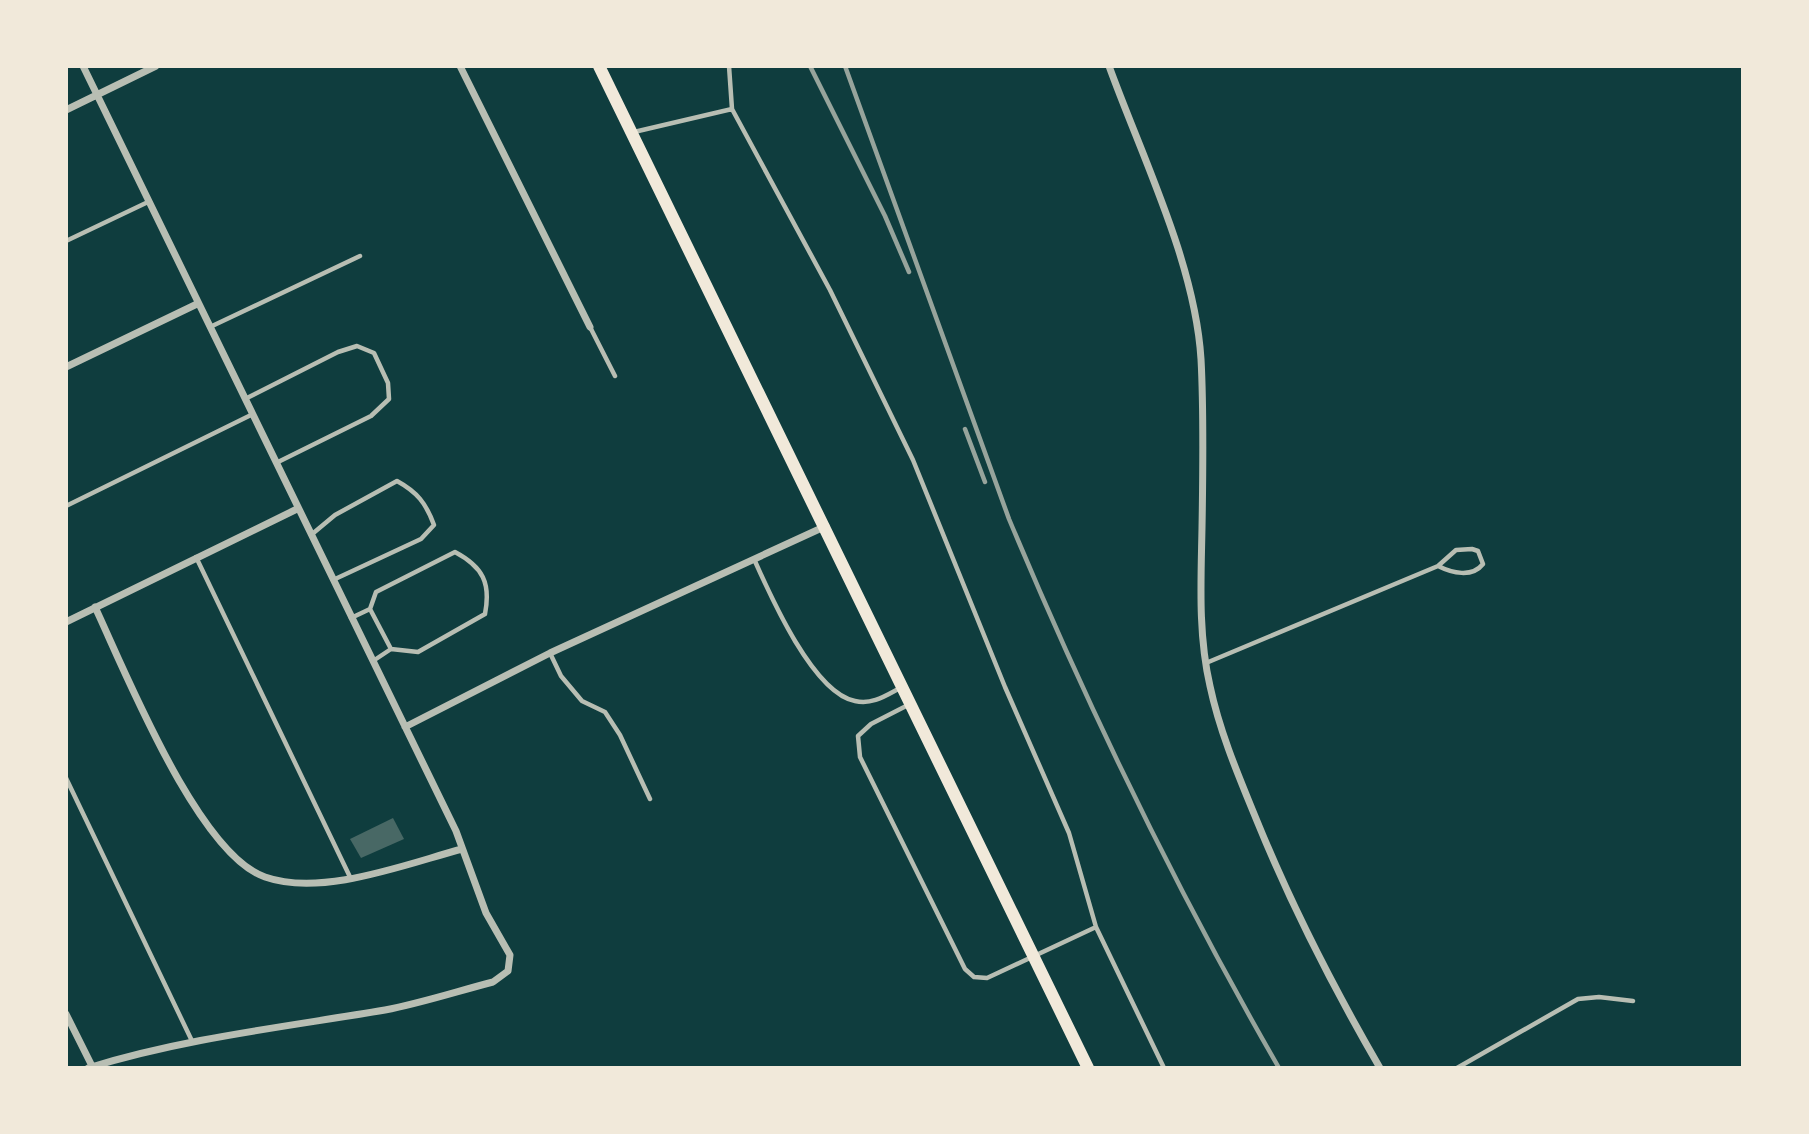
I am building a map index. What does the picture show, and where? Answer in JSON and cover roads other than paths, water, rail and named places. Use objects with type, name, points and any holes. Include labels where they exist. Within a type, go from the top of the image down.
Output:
[{"type":"main road","points":[[599,66],[912,702],[1088,1068]]},
{"type":"street","points":[[66,1014],[90,1067],[146,1050],[388,1009],[494,982],[508,971],[510,955],[486,913],[462,849],[404,727],[83,66]]},
{"type":"street","points":[[66,110],[156,66]]},
{"type":"street","points":[[460,66],[590,327]]},
{"type":"street","points":[[1109,66],[1186,278],[1196,321],[1201,358],[1201,636],[1226,745],[1273,861],[1332,985],[1380,1068]]},
{"type":"street","points":[[66,367],[197,304]]},
{"type":"street","points":[[66,622],[297,509]]},
{"type":"street","points":[[404,727],[550,653],[826,526]]},
{"type":"street","points":[[95,607],[176,775],[215,838],[239,861],[264,877],[301,882],[350,877],[462,849]]},
{"type":"lane","points":[[729,66],[732,109],[830,290],[914,460],[1005,687],[1069,832],[1096,928],[1164,1068]]},
{"type":"lane","points":[[630,133],[732,109]]},
{"type":"lane","points":[[66,241],[148,202]]},
{"type":"lane","points":[[209,327],[360,256]]},
{"type":"lane","points":[[590,327],[615,376]]},
{"type":"lane","points":[[244,400],[338,352],[357,346],[374,353],[388,383],[389,399],[371,416],[275,463]]},
{"type":"lane","points":[[66,506],[251,415]]},
{"type":"lane","points":[[311,536],[335,515],[397,481],[416,491],[429,509],[434,526],[421,539],[332,580]]},
{"type":"lane","points":[[1206,663],[1438,566],[1449,554],[1465,548],[1478,551],[1483,564],[1474,572],[1466,573],[1438,566]]},
{"type":"lane","points":[[351,618],[370,608],[376,592],[455,552],[473,562],[490,592],[485,614],[418,652],[391,649],[372,662]]},
{"type":"lane","points":[[196,557],[350,877]]},
{"type":"lane","points":[[754,559],[779,616],[806,659],[835,689],[853,701],[875,702],[904,686]]},
{"type":"lane","points":[[370,608],[391,649]]},
{"type":"lane","points":[[550,653],[561,676],[582,701],[605,712],[620,735],[650,799]]},
{"type":"lane","points":[[912,702],[871,724],[858,736],[860,757],[965,969],[974,977],[987,978],[1096,928]]},
{"type":"lane","points":[[66,778],[192,1041]]},
{"type":"lane","points":[[1457,1068],[1578,999],[1599,997],[1633,1001]]},
{"type":"railway","points":[[810,66],[885,216],[909,272]]},
{"type":"railway","points":[[845,66],[1009,519],[1039,590],[1135,798],[1205,934],[1279,1068]]},
{"type":"railway","points":[[965,429],[985,482]]}]
